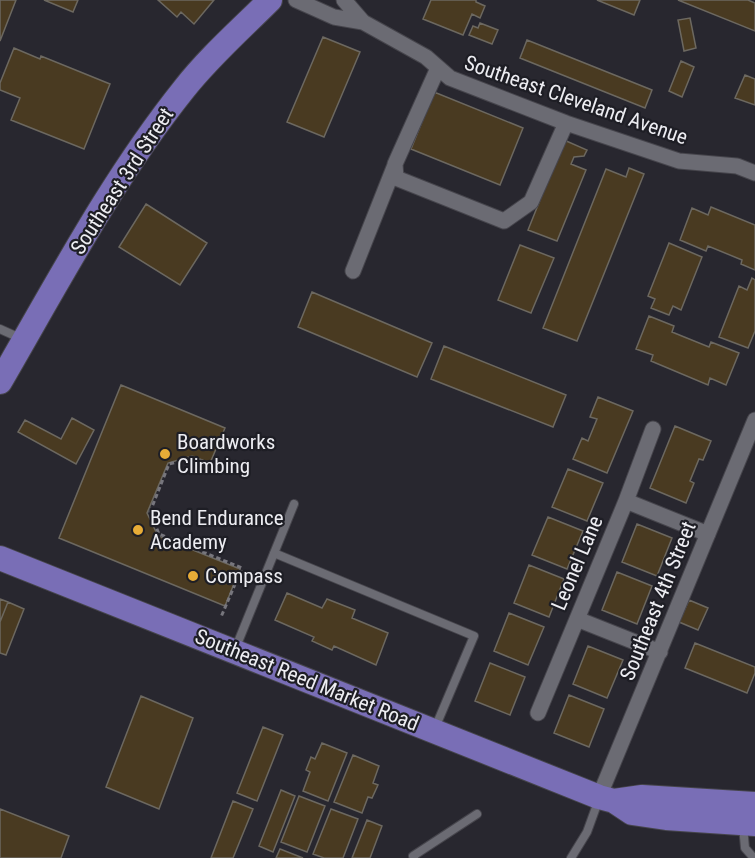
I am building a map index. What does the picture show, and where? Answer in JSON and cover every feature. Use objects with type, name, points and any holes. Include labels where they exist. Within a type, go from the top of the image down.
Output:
[{"type":"main road","name":"Southeast 3rd Street","points":[[0,382],[96,216],[138,151],[185,87],[270,0]]},
{"type":"main road","name":"Southeast Reed Market Road","points":[[0,558],[606,799],[632,813],[666,818],[748,814]]},
{"type":"street","name":"Southeast Cleveland Avenue","points":[[296,0],[334,17],[363,22],[426,57],[450,78],[566,123],[679,161],[737,166],[755,172]]},
{"type":"street","name":"Southeast Cleveland Avenue","points":[[344,0],[363,22]]},
{"type":"street","points":[[353,271],[395,165],[438,68]]},
{"type":"street","points":[[395,165],[396,178],[504,221],[531,202],[566,123]]},
{"type":"street","name":"Southeast 4th Street","points":[[606,799],[660,652],[755,420]]},
{"type":"street","name":"Leonel Lane","points":[[538,713],[626,501],[653,429]]},
{"type":"street","points":[[626,501],[708,534]]},
{"type":"street","points":[[577,619],[660,652]]},
{"type":"lane","points":[[0,328],[24,340]]},
{"type":"lane","points":[[234,652],[294,504]]},
{"type":"lane","points":[[274,553],[474,636],[434,731]]},
{"type":"lane","points":[[571,858],[606,799]]},
{"type":"lane","points":[[414,858],[413,856],[477,814]]},
{"type":"lane","points":[[748,814],[745,848],[754,858]]},
{"type":"path","points":[[210,464],[192,458],[169,464],[150,513],[159,534],[242,568],[221,617]]},
{"type":"building","points":[[0,0],[16,0],[0,41]]},
{"type":"building","points":[[44,0],[78,0],[73,12]]},
{"type":"building","points":[[158,0],[214,0],[194,24],[181,12],[177,17]]},
{"type":"building","points":[[431,0],[476,0],[485,6],[480,18],[472,14],[463,35],[423,19]]},
{"type":"building","points":[[597,0],[640,0],[634,15]]},
{"type":"building","points":[[678,0],[748,0],[755,3],[755,31]]},
{"type":"building","points":[[690,18],[696,48],[684,51],[678,20]]},
{"type":"building","points":[[480,23],[498,30],[492,44],[469,35],[473,26],[478,28]]},
{"type":"building","points":[[323,37],[360,52],[324,137],[287,122]]},
{"type":"building","points":[[527,40],[652,90],[645,108],[520,58]]},
{"type":"building","points":[[14,48],[40,59],[41,56],[110,84],[84,149],[11,120],[20,98],[0,90],[0,83]]},
{"type":"building","points":[[681,61],[694,67],[682,97],[669,91]]},
{"type":"building","points":[[745,75],[755,79],[755,105],[735,98]]},
{"type":"building","points":[[434,92],[523,128],[500,185],[411,149]]},
{"type":"building","points":[[564,140],[587,150],[584,156],[574,157],[571,164],[586,170],[557,241],[528,230]]},
{"type":"building","points":[[629,168],[644,174],[577,341],[543,328],[606,169],[626,177]]},
{"type":"building","points":[[146,204],[207,243],[180,285],[119,247]]},
{"type":"building","points":[[711,207],[755,225],[755,270],[741,264],[742,260],[708,246],[706,251],[680,240],[692,208],[708,215]]},
{"type":"building","points":[[669,243],[702,257],[681,310],[673,306],[669,315],[651,308],[655,299],[648,296]]},
{"type":"building","points":[[520,245],[554,258],[531,313],[498,300]]},
{"type":"building","points":[[752,278],[755,280],[755,331],[748,348],[719,337],[739,286],[747,290]]},
{"type":"building","points":[[312,292],[432,343],[417,377],[298,327]]},
{"type":"building","points":[[649,316],[674,326],[672,332],[709,347],[711,342],[739,353],[726,385],[710,378],[708,385],[651,361],[653,355],[636,349]]},
{"type":"building","points":[[444,346],[566,395],[553,427],[431,379]]},
{"type":"building","points":[[121,385],[225,428],[210,463],[192,456],[168,463],[147,513],[158,536],[240,569],[225,606],[59,538]]},
{"type":"building","points":[[598,397],[633,411],[607,473],[573,459],[582,438],[588,441],[597,419],[590,417]]},
{"type":"building","points":[[72,418],[94,430],[76,464],[18,432],[25,420],[61,439]]},
{"type":"building","points":[[675,426],[711,441],[703,460],[699,459],[690,481],[694,483],[686,503],[650,488]]},
{"type":"building","points":[[568,469],[603,483],[587,521],[552,507]]},
{"type":"building","points":[[548,517],[583,531],[567,569],[532,555]]},
{"type":"building","points":[[637,524],[672,538],[657,576],[622,562]]},
{"type":"building","points":[[529,565],[564,579],[549,617],[514,603]]},
{"type":"building","points":[[617,572],[652,586],[637,624],[602,610]]},
{"type":"building","points":[[287,593],[322,608],[327,599],[355,610],[352,618],[388,633],[376,665],[334,646],[332,650],[312,641],[314,637],[275,620]]},
{"type":"building","points":[[0,599],[8,602],[0,622]]},
{"type":"building","points":[[689,600],[708,608],[698,630],[679,622]]},
{"type":"building","points":[[8,602],[24,609],[6,655],[0,653],[0,622]]},
{"type":"building","points":[[509,613],[544,627],[528,665],[494,651]]},
{"type":"building","points":[[695,643],[755,667],[747,693],[685,668]]},
{"type":"building","points":[[588,646],[623,660],[607,698],[573,684]]},
{"type":"building","points":[[490,663],[525,677],[510,715],[475,701]]},
{"type":"building","points":[[569,695],[604,709],[589,747],[554,733]]},
{"type":"building","points":[[141,696],[193,718],[159,809],[106,787]]},
{"type":"building","points":[[263,727],[283,735],[257,801],[237,793]]},
{"type":"building","points":[[322,743],[347,753],[328,801],[303,791],[310,772],[306,770],[311,757],[315,759]]},
{"type":"building","points":[[353,755],[379,766],[373,783],[378,785],[372,798],[368,797],[362,813],[334,802]]},
{"type":"building","points":[[281,790],[295,796],[273,852],[259,846]]},
{"type":"building","points":[[299,796],[325,806],[307,852],[281,842]]},
{"type":"building","points":[[233,801],[253,809],[233,858],[211,858]]},
{"type":"building","points":[[0,809],[69,836],[61,858],[0,858]]},
{"type":"building","points":[[331,809],[358,819],[343,858],[324,858],[313,854]]},
{"type":"building","points":[[367,820],[382,826],[370,858],[352,858]]},
{"type":"building","points":[[280,849],[303,858],[276,858]]},
{"type":"place","name":"Boardworks Climbing","points":[[165,454]]},
{"type":"place","name":"Bend Endurance Academy","points":[[138,530]]},
{"type":"place","name":"Compass","points":[[193,576]]}]
